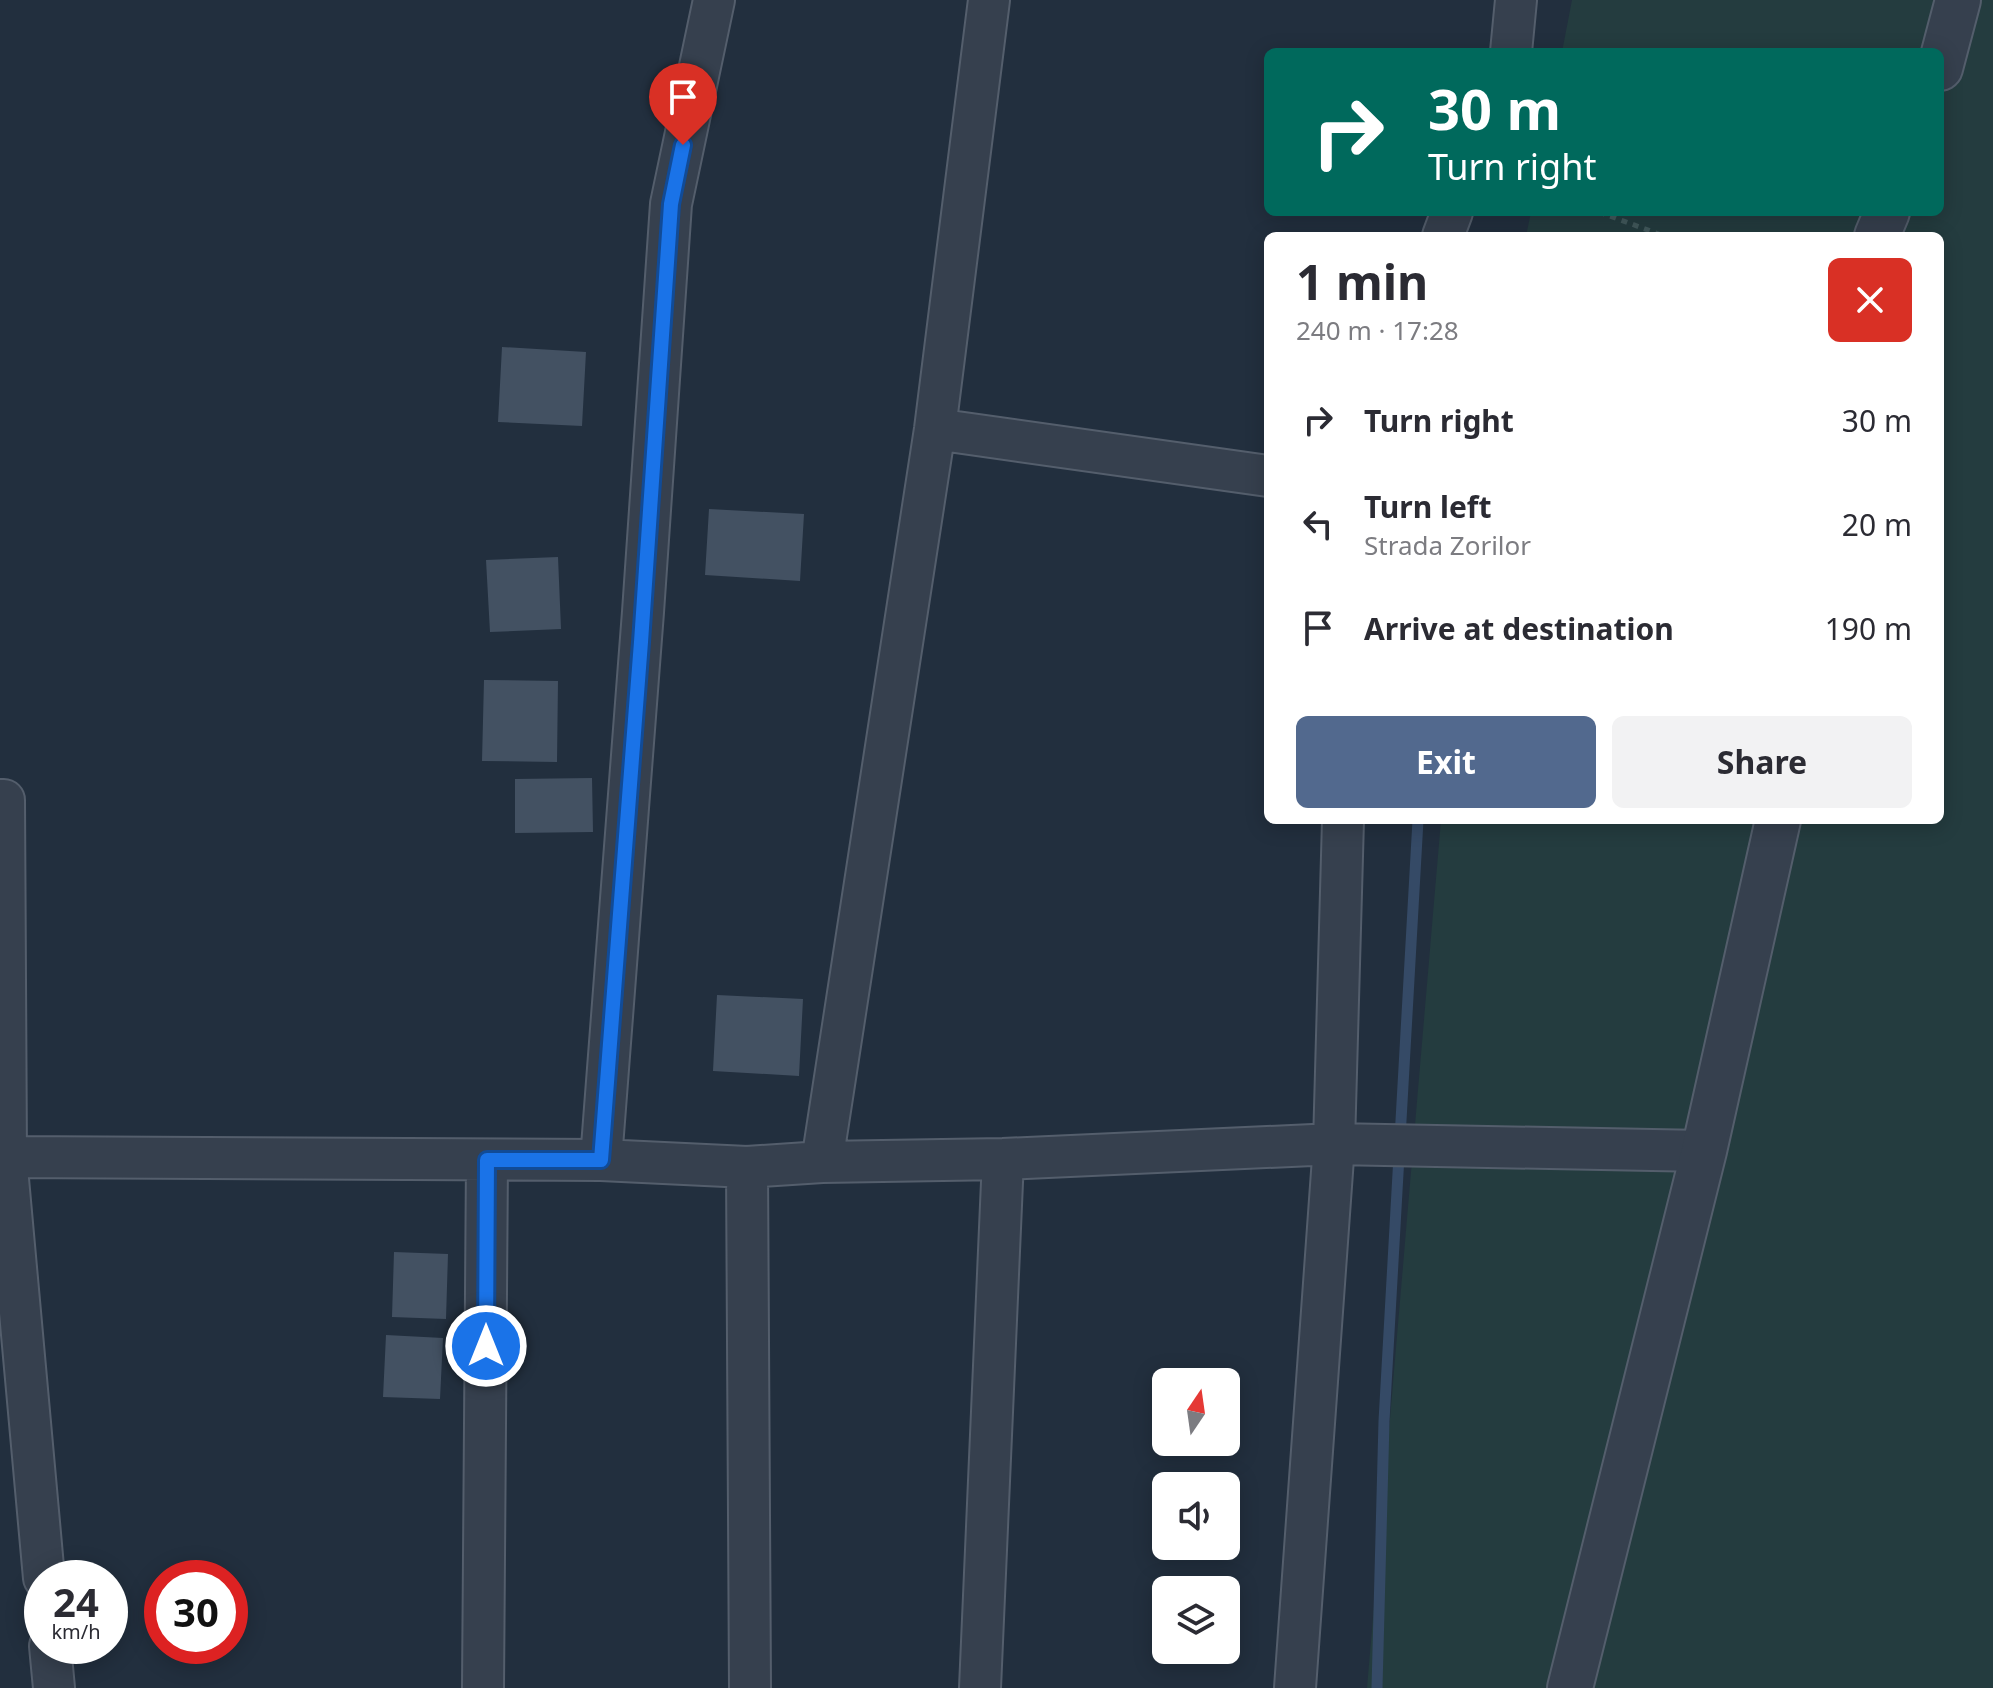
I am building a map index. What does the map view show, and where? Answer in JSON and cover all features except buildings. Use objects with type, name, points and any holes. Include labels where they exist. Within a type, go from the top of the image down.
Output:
[{"type":"street","points":[[601,1160],[645,596],[671,204],[714,0]]},
{"type":"street","points":[[822,1162],[935,429],[989,0]]},
{"type":"street","points":[[1511,48],[1516,0]]},
{"type":"street","points":[[1944,53],[1958,0]]},
{"type":"street","points":[[935,429],[1264,475]]},
{"type":"street","points":[[0,800],[4,800],[6,1157],[42,1560]]},
{"type":"street","points":[[1295,1688],[1334,1144],[1343,824]]},
{"type":"street","points":[[1570,1688],[1704,1151],[1777,824]]},
{"type":"street","points":[[6,1157],[601,1160],[747,1167],[1334,1144],[1704,1151]]},
{"type":"street","points":[[980,1688],[1003,1159]]},
{"type":"street","points":[[483,1688],[487,1160]]},
{"type":"street","points":[[747,1167],[750,1688]]},
{"type":"street","points":[[52,1664],[54,1688]]},
{"type":"path","points":[[1610,216],[1653,232]]},
{"type":"green space","points":[[1572,0],[1993,0],[1993,1688],[1367,1688],[1441,824],[1944,824],[1944,232],[1527,232],[1530,216],[1944,216],[1944,48],[1563,48]]},
{"type":"waterway","points":[[1377,1688],[1384,1421],[1418,824]]},
{"type":"route","points":[[486,1346],[487,1160],[601,1160],[671,204],[683,145]]}]
